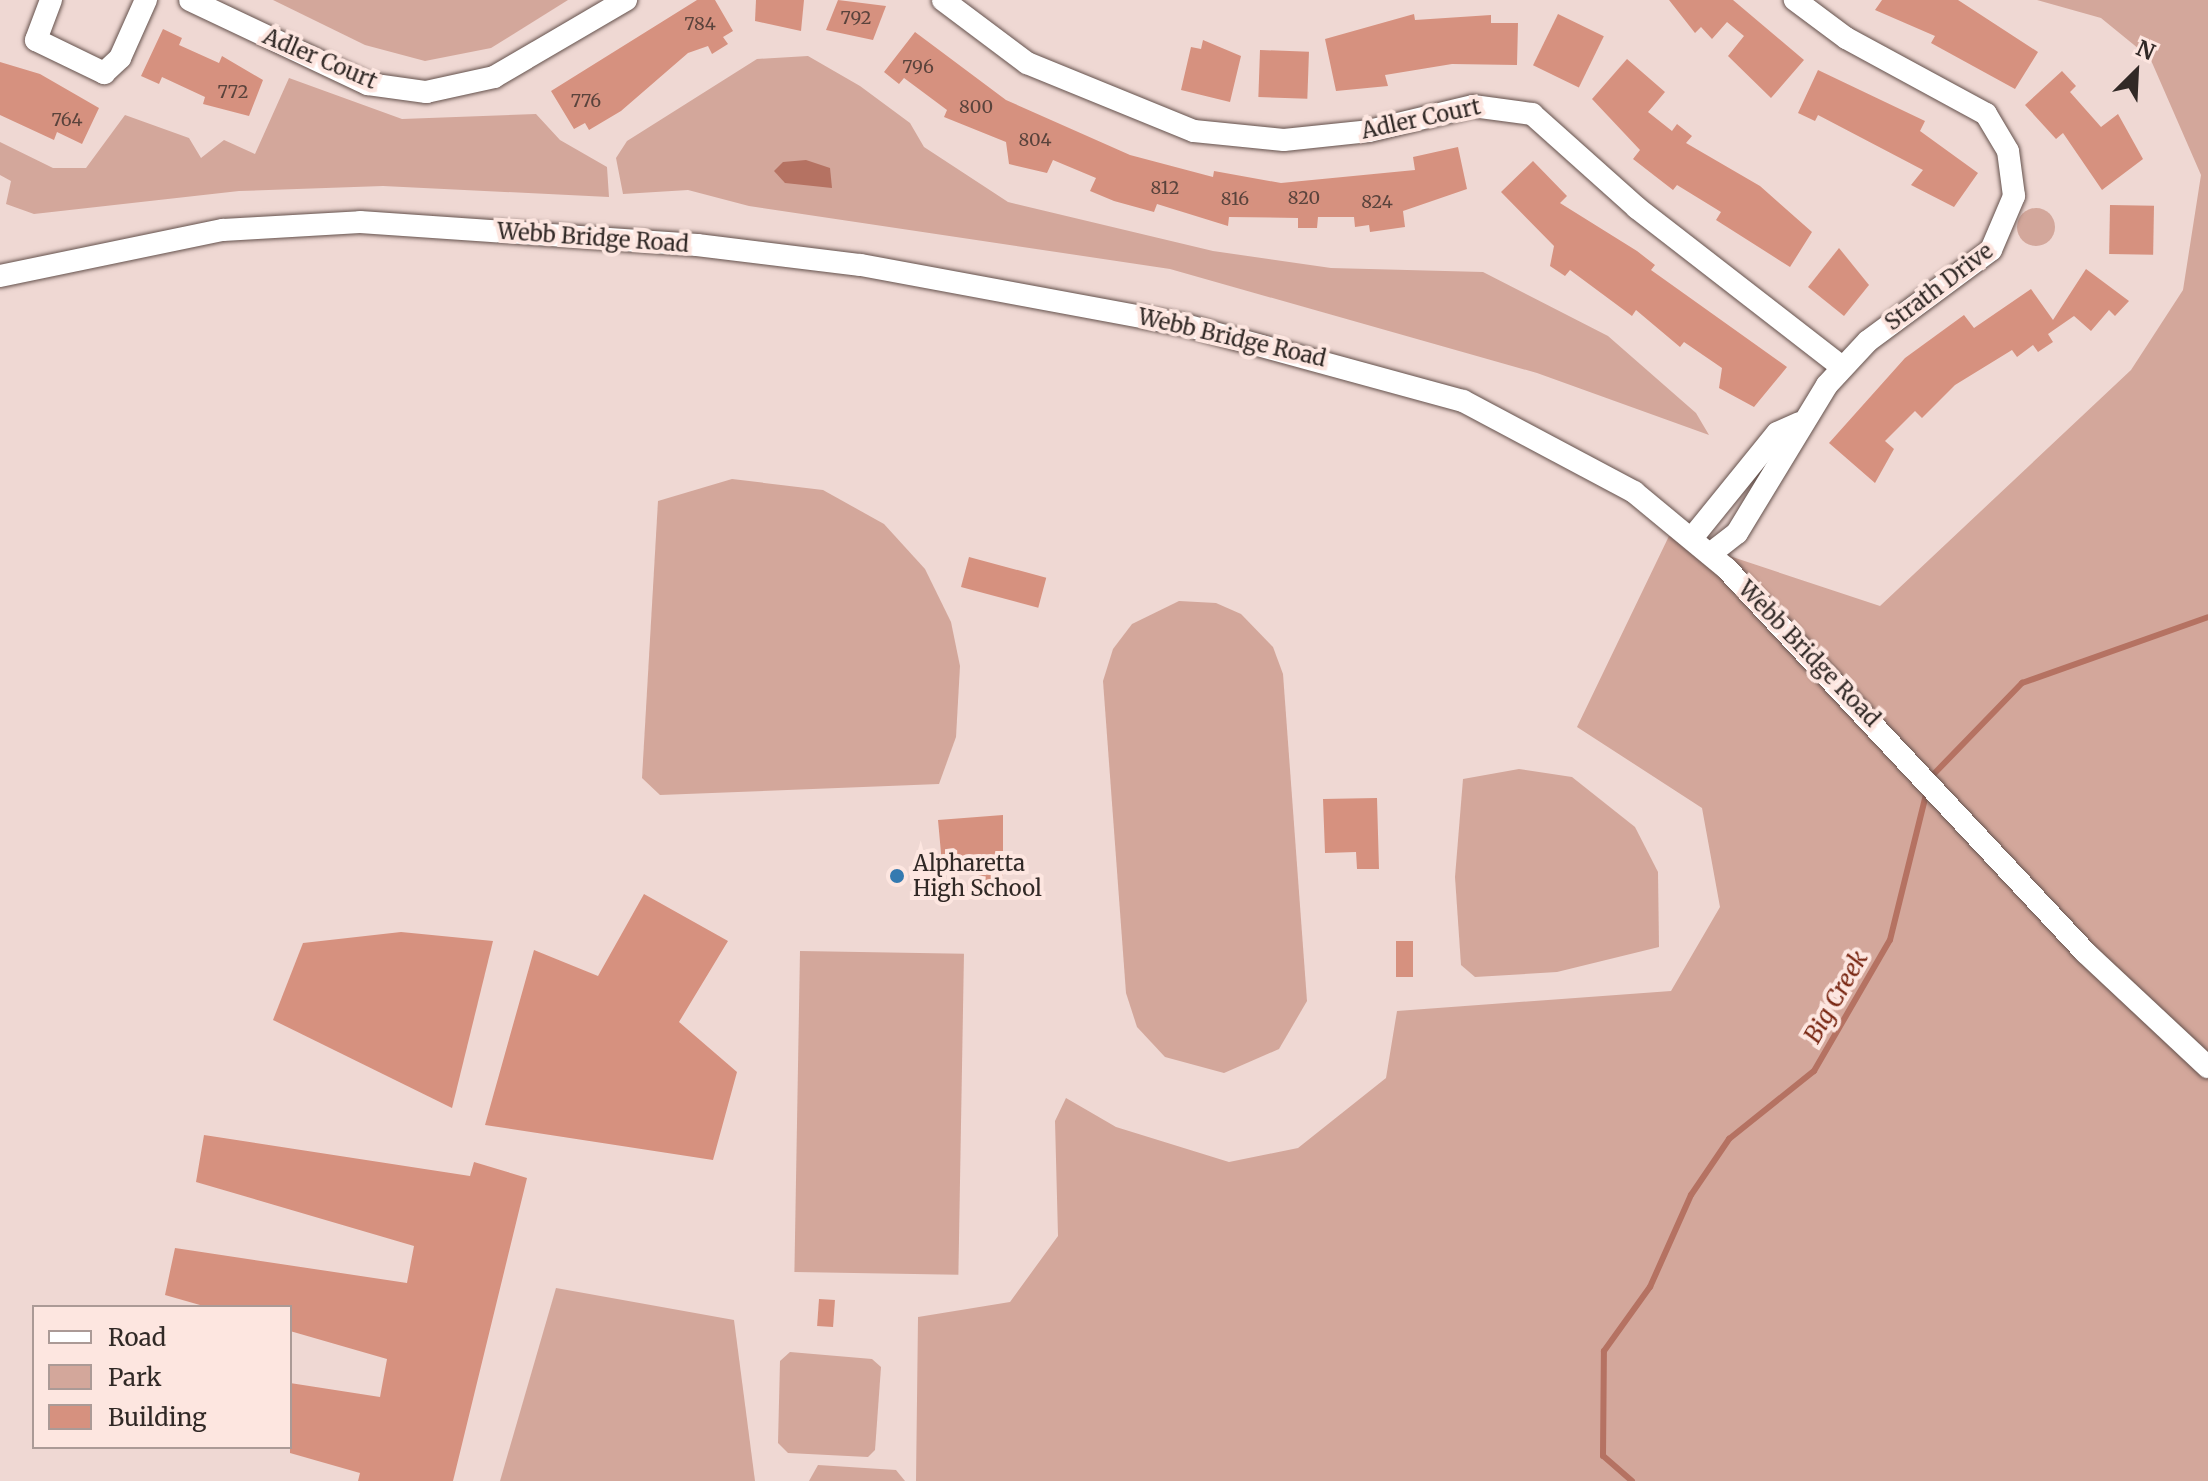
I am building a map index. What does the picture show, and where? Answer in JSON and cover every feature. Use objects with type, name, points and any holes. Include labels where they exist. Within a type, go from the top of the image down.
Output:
[{"type":"street","points":[[51,0],[36,40],[104,73],[120,58],[146,0]]},
{"type":"street","name":"Adler Court","points":[[190,0],[368,84],[426,92],[494,77],[626,0]]},
{"type":"street","name":"Adler Court","points":[[943,0],[1027,63],[1131,111],[1194,131],[1284,140],[1369,131],[1473,106],[1532,114],[1637,208],[1842,367]]},
{"type":"street","name":"Strath Drive","points":[[1710,554],[1737,533],[1792,450],[1799,423],[1842,367],[1991,250],[2011,212],[2014,171],[2001,135],[1977,107],[1855,43],[1795,0]]},
{"type":"street","name":"Webb Bridge Road","points":[[0,276],[223,230],[360,222],[697,245],[861,265],[1185,325],[1463,401],[1601,472],[1710,554],[1967,818],[2086,953],[2208,1067]]},
{"type":"street","name":"Strath Drive","points":[[1692,538],[1777,433],[1799,423]]},
{"type":"green space","points":[[273,0],[568,0],[491,48],[425,61],[365,45]]},
{"type":"green space","points":[[2037,0],[2208,0],[2208,1481],[916,1481],[918,1317],[1010,1302],[1058,1236],[1055,1121],[1066,1098],[1116,1127],[1229,1162],[1298,1148],[1386,1078],[1397,1011],[1671,991],[1720,907],[1702,808],[1577,727],[1669,536],[1880,606],[2131,370],[2183,290],[2201,175],[2150,58],[2101,18]]},
{"type":"green space","points":[[808,56],[860,86],[910,123],[924,147],[1008,202],[1213,251],[1331,268],[1483,272],[1608,336],[1696,413],[1709,435],[1537,373],[1170,269],[749,206],[688,190],[623,194],[616,158],[627,141],[757,59]]},
{"type":"green space","points":[[289,78],[402,119],[536,114],[560,140],[607,167],[609,197],[383,186],[239,191],[34,214],[6,204],[11,181],[0,175],[0,142],[53,168],[86,168],[125,115],[189,138],[201,158],[224,140],[255,154]]},
{"type":"green space","points":[[2036,208],[2049,214],[2055,227],[2049,240],[2036,246],[2023,240],[2017,227],[2023,214]]},
{"type":"green space","points":[[732,479],[823,490],[884,524],[925,569],[951,622],[960,666],[956,737],[939,784],[660,795],[642,778],[658,501]]},
{"type":"green space","points":[[1179,601],[1216,603],[1241,614],[1273,647],[1283,674],[1307,1001],[1279,1049],[1224,1073],[1165,1057],[1137,1027],[1126,993],[1103,681],[1113,649],[1132,624]]},
{"type":"green space","points":[[1519,769],[1572,777],[1635,827],[1658,872],[1659,947],[1557,972],[1475,977],[1461,965],[1455,877],[1463,779]]},
{"type":"green space","points":[[800,951],[964,954],[958,1275],[794,1272]]},
{"type":"green space","points":[[556,1288],[734,1320],[755,1481],[500,1481]]},
{"type":"green space","points":[[790,1352],[872,1359],[881,1367],[875,1450],[868,1457],[788,1453],[778,1443],[780,1361]]},
{"type":"green space","points":[[818,1465],[896,1470],[905,1481],[809,1481]]},
{"type":"shaded area","points":[[806,160],[830,168],[832,188],[785,183],[774,171],[783,162]]},
{"type":"building","points":[[697,0],[715,0],[733,31],[723,37],[728,44],[712,54],[708,46],[688,53],[621,111],[589,130],[585,123],[574,129],[551,91]]},
{"type":"building","points":[[756,0],[804,0],[801,31],[755,21]]},
{"type":"building","points":[[838,0],[886,6],[873,40],[826,30]]},
{"type":"building","points":[[1669,0],[1733,0],[1804,60],[1771,98],[1728,56],[1744,36],[1727,22],[1712,39],[1701,27],[1695,33]]},
{"type":"building","points":[[1882,0],[1958,0],[2038,52],[2015,89],[1931,43],[1935,36],[1875,10]]},
{"type":"building","points":[[1414,14],[1415,20],[1491,15],[1491,23],[1518,23],[1517,65],[1452,64],[1385,75],[1388,86],[1336,91],[1325,39]]},
{"type":"building","points":[[1558,14],[1604,36],[1579,88],[1533,65]]},
{"type":"building","points":[[163,29],[182,38],[179,45],[219,63],[222,56],[263,80],[249,116],[203,104],[205,97],[162,77],[159,84],[141,76]]},
{"type":"building","points":[[915,32],[1006,100],[1130,155],[1213,177],[1214,171],[1281,183],[1415,170],[1413,157],[1458,147],[1467,189],[1403,211],[1405,227],[1370,232],[1369,225],[1355,227],[1354,217],[1318,217],[1317,228],[1298,228],[1298,218],[1229,217],[1228,226],[1157,204],[1154,212],[1114,201],[1090,191],[1096,178],[1053,160],[1047,173],[1009,164],[1006,142],[944,117],[947,110],[904,78],[899,84],[884,72]]},
{"type":"building","points":[[1203,40],[1241,56],[1230,102],[1181,90],[1191,47],[1201,49]]},
{"type":"building","points":[[1260,50],[1309,52],[1307,99],[1258,97]]},
{"type":"building","points":[[1627,59],[1665,92],[1648,112],[1672,131],[1677,124],[1692,136],[1686,143],[1760,186],[1812,232],[1790,267],[1716,220],[1721,212],[1677,185],[1673,190],[1633,159],[1640,150],[1592,99]]},
{"type":"building","points":[[0,62],[40,74],[99,108],[82,144],[57,132],[54,140],[0,115]]},
{"type":"building","points":[[1818,70],[1925,121],[1920,131],[1978,173],[1954,207],[1911,185],[1923,170],[1818,115],[1815,121],[1798,113]]},
{"type":"building","points":[[2062,71],[2076,86],[2070,92],[2101,127],[2118,114],[2143,159],[2102,190],[2063,133],[2056,139],[2025,105]]},
{"type":"building","points":[[1533,161],[1567,196],[1560,203],[1637,251],[1655,265],[1651,270],[1787,367],[1754,407],[1719,388],[1722,368],[1684,342],[1680,347],[1636,310],[1632,316],[1570,270],[1565,276],[1550,266],[1554,246],[1501,192]]},
{"type":"building","points":[[2110,205],[2154,206],[2153,255],[2109,254]]},
{"type":"building","points":[[1839,248],[1869,285],[1844,316],[1808,287]]},
{"type":"building","points":[[2086,269],[2129,301],[2115,316],[2109,310],[2091,331],[2074,316],[2048,334],[2053,342],[2038,352],[2033,345],[2017,357],[2012,350],[1955,385],[1922,418],[1915,411],[1885,441],[1894,449],[1875,483],[1829,443],[1905,358],[1964,315],[1974,328],[2031,289],[2053,320]]},
{"type":"building","points":[[969,557],[1046,578],[1038,608],[961,587]]},
{"type":"building","points":[[1377,798],[1379,869],[1357,869],[1356,852],[1325,853],[1323,799]]},
{"type":"building","points":[[1003,815],[1003,883],[979,885],[977,862],[942,864],[938,820]]},
{"type":"building","points":[[644,894],[728,941],[679,1022],[737,1072],[713,1160],[485,1125],[534,950],[598,976]]},
{"type":"building","points":[[401,932],[493,941],[452,1108],[273,1020],[303,943]]},
{"type":"building","points":[[1396,941],[1413,941],[1413,977],[1396,977]]},
{"type":"building","points":[[204,1135],[470,1176],[474,1162],[527,1178],[453,1481],[358,1481],[360,1473],[290,1453],[292,1383],[380,1397],[387,1359],[292,1332],[292,1305],[200,1305],[165,1295],[175,1248],[407,1283],[414,1246],[196,1182]]},
{"type":"building","points":[[819,1299],[835,1300],[833,1327],[817,1326]]},
{"type":"waterway","name":"Big Creek","points":[[1929,779],[2022,683],[2208,617]]},
{"type":"waterway","name":"Big Creek","points":[[1632,1481],[1603,1456],[1604,1351],[1650,1287],[1691,1195],[1729,1139],[1814,1071],[1890,940],[1927,790]]},
{"type":"place","name":"Alpharetta High School","points":[[897,876]]}]
